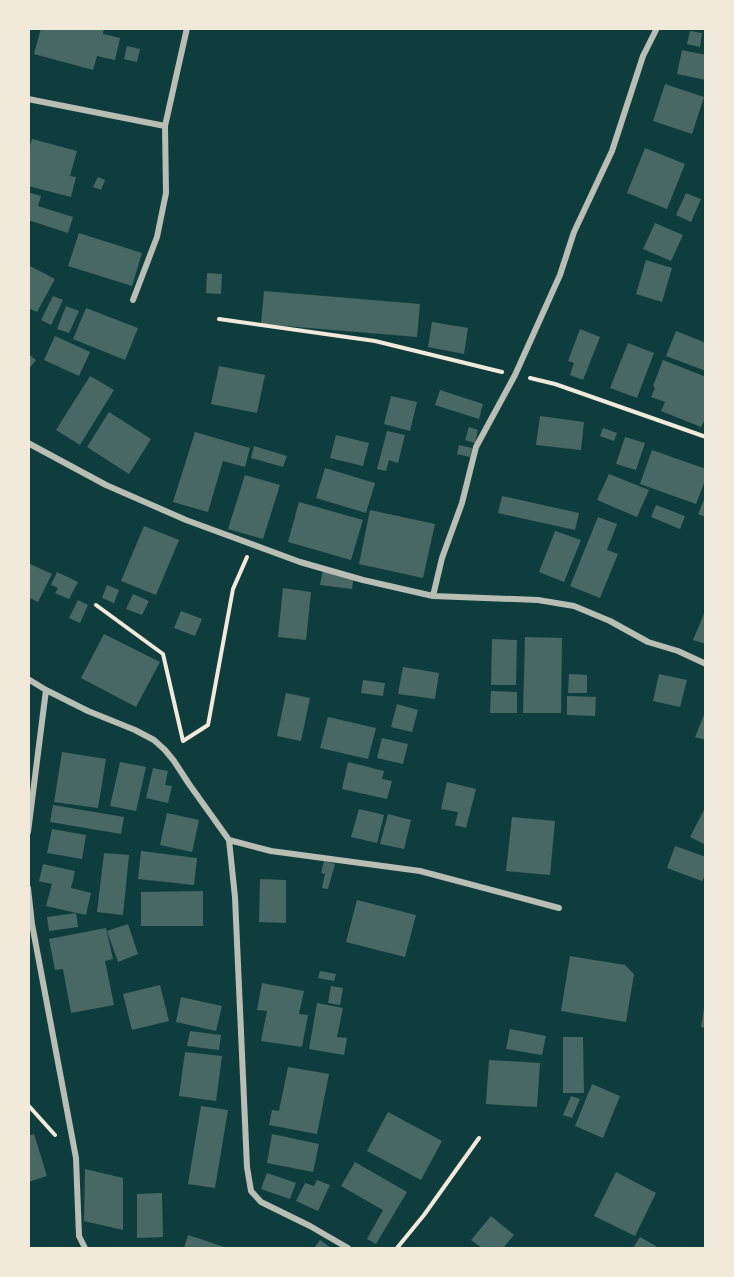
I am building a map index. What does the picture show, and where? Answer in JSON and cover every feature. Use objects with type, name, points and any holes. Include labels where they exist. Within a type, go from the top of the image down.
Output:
[{"type":"street","points":[[133,300],[157,237],[166,192],[165,126],[188,28]]},
{"type":"street","points":[[433,596],[442,558],[462,503],[476,447],[515,375],[560,275],[574,232],[612,151],[643,56],[657,28]]},
{"type":"street","points":[[28,99],[165,126]]},
{"type":"street","points":[[28,443],[106,485],[186,520],[300,562],[363,580],[433,596],[538,600],[574,606],[609,621],[648,642],[678,651],[705,664]]},
{"type":"street","points":[[28,679],[88,711],[154,740],[174,761],[229,840],[235,897],[250,1191],[261,1202],[348,1248]]},
{"type":"street","points":[[28,832],[46,690]]},
{"type":"street","points":[[229,840],[271,851],[420,871],[560,908]]},
{"type":"street","points":[[28,888],[32,924],[76,1158],[79,1236],[85,1248]]},
{"type":"path","points":[[219,319],[375,341],[555,384],[705,437]]},
{"type":"path","points":[[96,605],[163,654],[183,741],[208,725],[233,589],[252,546]]},
{"type":"path","points":[[28,1105],[76,1158]]},
{"type":"path","points":[[397,1248],[478,1138]]},
{"type":"building","points":[[41,28],[104,28],[103,34],[120,38],[115,60],[97,56],[93,70],[34,54]]},
{"type":"building","points":[[690,31],[702,33],[700,47],[687,44]]},
{"type":"building","points":[[127,46],[140,49],[137,62],[124,59]]},
{"type":"building","points":[[682,50],[706,55],[706,80],[677,74]]},
{"type":"building","points":[[665,84],[704,97],[692,134],[653,121]]},
{"type":"building","points":[[32,139],[77,151],[70,176],[76,177],[71,197],[28,186],[28,151]]},
{"type":"building","points":[[645,148],[685,164],[667,209],[627,193]]},
{"type":"building","points":[[98,177],[105,180],[101,190],[93,187]]},
{"type":"building","points":[[28,192],[41,196],[38,206],[73,217],[68,233],[28,220]]},
{"type":"building","points":[[686,193],[701,199],[691,222],[676,215]]},
{"type":"building","points":[[655,223],[683,235],[671,261],[643,249]]},
{"type":"building","points":[[79,233],[142,253],[132,286],[68,266]]},
{"type":"building","points":[[646,260],[672,268],[662,302],[636,294]]},
{"type":"building","points":[[28,265],[55,279],[37,312],[28,308]]},
{"type":"building","points":[[207,273],[222,274],[221,294],[206,293]]},
{"type":"building","points":[[264,291],[420,304],[417,337],[261,324]]},
{"type":"building","points":[[53,296],[63,300],[51,325],[41,320]]},
{"type":"building","points":[[66,306],[79,311],[69,333],[57,329]]},
{"type":"building","points":[[86,308],[138,328],[125,360],[73,339]]},
{"type":"building","points":[[432,322],[468,328],[464,354],[428,347]]},
{"type":"building","points":[[580,329],[600,337],[583,380],[570,375],[574,363],[568,361]]},
{"type":"building","points":[[676,331],[706,343],[706,371],[666,356]]},
{"type":"building","points":[[55,336],[90,352],[79,376],[44,360]]},
{"type":"building","points":[[628,343],[654,353],[637,398],[610,388]]},
{"type":"building","points":[[28,354],[36,360],[28,370]]},
{"type":"building","points":[[663,360],[706,377],[706,418],[701,427],[661,411],[665,402],[651,397]]},
{"type":"building","points":[[219,366],[265,375],[257,413],[211,404]]},
{"type":"building","points":[[90,376],[114,390],[80,445],[56,430]]},
{"type":"building","points":[[440,390],[483,404],[479,419],[435,405]]},
{"type":"building","points":[[391,396],[417,402],[410,431],[384,424]]},
{"type":"building","points":[[109,412],[151,439],[129,474],[87,447]]},
{"type":"building","points":[[540,416],[584,422],[581,450],[536,445]]},
{"type":"building","points":[[469,427],[478,430],[475,443],[465,440]]},
{"type":"building","points":[[603,428],[617,433],[614,441],[600,436]]},
{"type":"building","points":[[387,431],[405,435],[398,463],[389,460],[386,471],[377,469]]},
{"type":"building","points":[[195,432],[250,448],[245,467],[223,461],[208,512],[173,502]]},
{"type":"building","points":[[336,435],[369,443],[363,466],[330,458]]},
{"type":"building","points":[[625,437],[645,443],[636,470],[616,464]]},
{"type":"building","points":[[459,445],[472,448],[470,457],[457,454]]},
{"type":"building","points":[[254,446],[287,456],[283,467],[251,458]]},
{"type":"building","points":[[652,450],[706,469],[706,478],[696,504],[640,484]]},
{"type":"building","points":[[325,468],[375,483],[366,513],[316,498]]},
{"type":"building","points":[[609,474],[649,490],[637,517],[597,500]]},
{"type":"building","points":[[245,475],[280,485],[263,539],[228,529]]},
{"type":"building","points":[[706,495],[706,517],[698,514]]},
{"type":"building","points":[[502,496],[579,513],[575,530],[498,513]]},
{"type":"building","points":[[299,502],[363,520],[351,560],[288,542]]},
{"type":"building","points":[[656,505],[685,516],[680,529],[651,517]]},
{"type":"building","points":[[370,510],[435,524],[423,578],[359,564]]},
{"type":"building","points":[[598,517],[617,524],[607,550],[618,554],[600,598],[570,586]]},
{"type":"building","points":[[144,526],[179,540],[156,595],[121,581]]},
{"type":"building","points":[[555,531],[581,540],[564,582],[539,572]]},
{"type":"building","points":[[28,563],[52,574],[38,602],[28,597]]},
{"type":"building","points":[[323,569],[354,574],[352,589],[320,585]]},
{"type":"building","points":[[57,572],[78,582],[69,599],[55,593],[58,588],[51,585]]},
{"type":"building","points":[[107,585],[119,590],[114,603],[102,598]]},
{"type":"building","points":[[283,588],[311,592],[306,640],[278,637]]},
{"type":"building","points":[[133,594],[149,601],[142,615],[126,609]]},
{"type":"building","points":[[78,600],[88,605],[80,623],[69,618]]},
{"type":"building","points":[[706,609],[706,644],[693,640]]},
{"type":"building","points":[[181,611],[202,619],[195,636],[174,628]]},
{"type":"building","points":[[104,634],[160,662],[136,707],[81,678]]},
{"type":"building","points":[[525,637],[562,638],[561,713],[523,713]]},
{"type":"building","points":[[492,639],[517,640],[516,685],[491,685]]},
{"type":"building","points":[[403,667],[439,673],[435,699],[398,694]]},
{"type":"building","points":[[569,674],[587,675],[587,693],[568,693]]},
{"type":"building","points":[[659,674],[687,680],[680,707],[653,701]]},
{"type":"building","points":[[363,680],[385,683],[383,696],[361,693]]},
{"type":"building","points":[[491,691],[517,692],[517,713],[490,713]]},
{"type":"building","points":[[286,693],[310,698],[301,741],[277,736]]},
{"type":"building","points":[[567,696],[596,697],[595,716],[567,715]]},
{"type":"building","points":[[397,704],[418,710],[412,732],[391,727]]},
{"type":"building","points":[[706,710],[706,740],[695,737]]},
{"type":"building","points":[[328,717],[376,728],[368,759],[320,748]]},
{"type":"building","points":[[382,738],[408,744],[403,764],[377,758]]},
{"type":"building","points":[[62,752],[106,759],[98,808],[54,802]]},
{"type":"building","points":[[120,762],[146,767],[136,811],[110,806]]},
{"type":"building","points":[[348,762],[384,771],[382,779],[392,781],[387,799],[342,789]]},
{"type":"building","points":[[153,768],[168,771],[165,785],[172,786],[168,803],[146,798]]},
{"type":"building","points":[[447,782],[476,789],[466,828],[455,825],[458,812],[441,809]]},
{"type":"building","points":[[53,805],[124,817],[121,834],[50,822]]},
{"type":"building","points":[[706,806],[706,845],[690,837]]},
{"type":"building","points":[[359,809],[384,815],[377,843],[351,837]]},
{"type":"building","points":[[167,813],[199,820],[192,852],[160,845]]},
{"type":"building","points":[[388,814],[411,820],[404,849],[380,844]]},
{"type":"building","points":[[512,817],[555,821],[550,875],[506,871]]},
{"type":"building","points":[[52,829],[86,835],[82,859],[47,853]]},
{"type":"building","points":[[675,846],[706,857],[706,873],[702,881],[667,868]]},
{"type":"building","points":[[141,851],[197,858],[194,885],[138,879]]},
{"type":"building","points":[[104,853],[129,855],[123,915],[97,912]]},
{"type":"building","points":[[324,861],[335,864],[328,889],[322,888],[325,874],[321,873]]},
{"type":"building","points":[[43,864],[75,871],[71,888],[91,893],[86,915],[46,906],[52,884],[39,881]]},
{"type":"building","points":[[260,879],[286,880],[286,923],[259,922]]},
{"type":"building","points":[[203,891],[203,926],[141,926],[141,892]]},
{"type":"building","points":[[357,900],[416,915],[405,957],[346,942]]},
{"type":"building","points":[[76,913],[78,927],[49,931],[47,917]]},
{"type":"building","points":[[128,924],[138,954],[118,962],[107,931]]},
{"type":"building","points":[[106,928],[113,959],[105,961],[114,1005],[71,1013],[63,969],[55,970],[49,939]]},
{"type":"building","points":[[570,956],[625,965],[634,974],[626,1022],[561,1011]]},
{"type":"building","points":[[320,971],[336,974],[334,981],[318,978]]},
{"type":"building","points":[[262,983],[304,991],[299,1014],[308,1015],[302,1047],[261,1041],[267,1011],[257,1010]]},
{"type":"building","points":[[160,985],[169,1021],[132,1030],[123,994]]},
{"type":"building","points":[[331,986],[343,988],[340,1005],[328,1003]]},
{"type":"building","points":[[181,997],[222,1006],[216,1031],[176,1022]]},
{"type":"building","points":[[317,1003],[343,1008],[337,1037],[347,1038],[344,1055],[309,1049]]},
{"type":"building","points":[[704,1008],[706,1008],[706,1028],[701,1027]]},
{"type":"building","points":[[510,1029],[546,1036],[542,1055],[506,1049]]},
{"type":"building","points":[[190,1031],[221,1035],[219,1050],[187,1046]]},
{"type":"building","points":[[563,1037],[583,1037],[584,1093],[563,1093]]},
{"type":"building","points":[[185,1052],[222,1056],[216,1101],[179,1096]]},
{"type":"building","points":[[489,1060],[540,1063],[537,1107],[486,1104]]},
{"type":"building","points":[[288,1067],[329,1074],[317,1134],[269,1125],[272,1110],[279,1111]]},
{"type":"building","points":[[592,1084],[620,1096],[603,1138],[575,1126]]},
{"type":"building","points":[[571,1096],[580,1099],[572,1118],[563,1115]]},
{"type":"building","points":[[201,1106],[228,1110],[215,1188],[188,1184]]},
{"type":"building","points":[[388,1112],[442,1141],[421,1180],[367,1151]]},
{"type":"building","points":[[34,1134],[47,1176],[28,1182],[28,1136]]},
{"type":"building","points":[[272,1134],[319,1144],[313,1172],[267,1163]]},
{"type":"building","points":[[355,1162],[407,1192],[376,1244],[367,1239],[383,1210],[341,1186]]},
{"type":"building","points":[[85,1169],[123,1178],[123,1230],[84,1221]]},
{"type":"building","points":[[616,1172],[656,1193],[635,1236],[594,1216]]},
{"type":"building","points":[[267,1173],[296,1183],[290,1199],[261,1189]]},
{"type":"building","points":[[317,1180],[330,1185],[318,1211],[296,1201],[305,1183],[314,1186]]},
{"type":"building","points":[[162,1193],[163,1237],[137,1238],[137,1194]]},
{"type":"building","points":[[491,1216],[514,1235],[503,1248],[482,1248],[471,1240]]},
{"type":"building","points":[[188,1235],[224,1247],[184,1248]]},
{"type":"building","points":[[640,1237],[656,1246],[655,1248],[633,1248]]},
{"type":"building","points":[[320,1240],[331,1248],[314,1248]]}]
